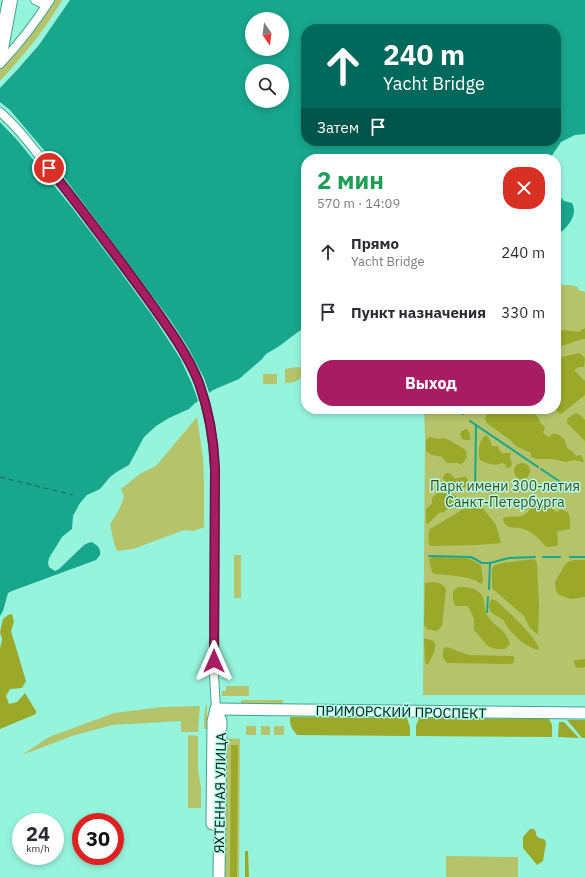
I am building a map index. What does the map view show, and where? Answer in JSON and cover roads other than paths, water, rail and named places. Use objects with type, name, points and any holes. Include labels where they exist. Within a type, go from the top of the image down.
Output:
[{"type":"highway","points":[[0,54],[10,0]]},
{"type":"street","points":[[0,64],[36,21],[48,2],[35,0]]},
{"type":"street","name":"ЯХТЕННАЯ УЛИЦА","points":[[0,112],[13,124],[49,168],[126,269],[168,328],[192,367],[205,400],[214,443],[215,469],[214,675],[216,709],[213,721],[212,877]]},
{"type":"street","name":"ЯХТЕННАЯ УЛИЦА","points":[[216,709],[221,721],[219,877]]},
{"type":"street","name":"ПРИМОРСКИЙ ПРОСПЕКТ","points":[[216,709],[585,713]]},
{"type":"waterway","points":[[470,421],[538,467]]},
{"type":"waterway","points":[[475,492],[476,425]]},
{"type":"waterway","points":[[541,469],[562,483]]},
{"type":"waterway","points":[[429,556],[471,557],[482,563],[490,563],[509,558],[535,557]]},
{"type":"waterway","points":[[543,557],[560,557]]},
{"type":"waterway","points":[[570,557],[585,557]]},
{"type":"waterway","points":[[489,589],[490,563]]},
{"type":"waterway","points":[[487,612],[488,597]]},
{"type":"park label","name":"Парк имени 300-летия Санкт-Петербурга","points":[[505,494]]}]
